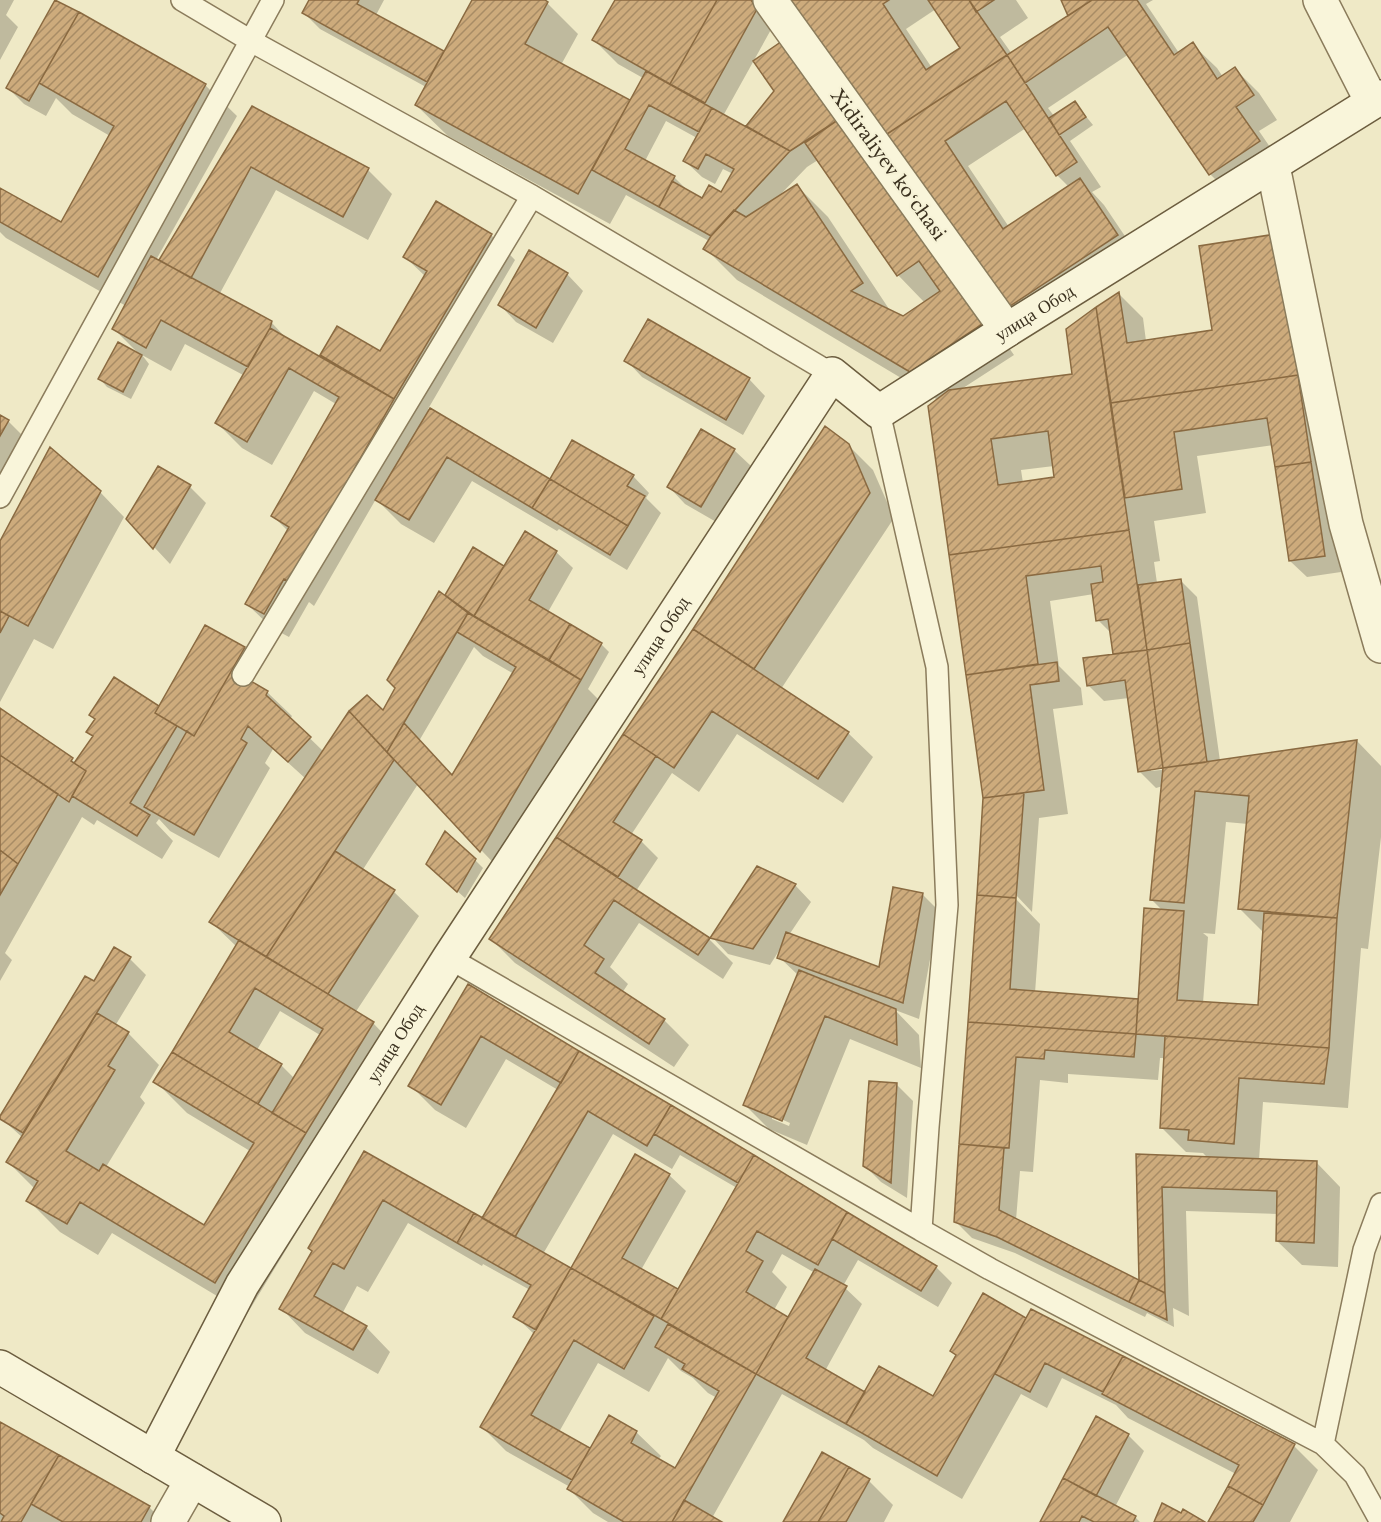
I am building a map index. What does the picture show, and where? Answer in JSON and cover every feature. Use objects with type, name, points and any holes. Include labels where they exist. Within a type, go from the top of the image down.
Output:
[{"type":"street","name":"Xidiraliyev koʻchasi","points":[[770,0],[1007,330]]},
{"type":"street","points":[[1320,0],[1377,100]]},
{"type":"street","name":"улица Обод","points":[[879,412],[1377,100]]},
{"type":"street","points":[[1273,166],[1346,524],[1381,646]]},
{"type":"street","name":"улица Обод","points":[[153,1457],[243,1285],[449,958],[832,374]]},
{"type":"street","points":[[832,374],[879,412]]},
{"type":"street","points":[[0,1367],[264,1522]]},
{"type":"street","points":[[168,1522],[192,1479]]},
{"type":"lane","points":[[182,0],[532,196],[832,374]]},
{"type":"lane","points":[[0,497],[273,0]]},
{"type":"lane","points":[[243,675],[532,196]]},
{"type":"lane","points":[[879,412],[938,667],[947,905],[921,1230]]},
{"type":"lane","points":[[449,958],[1000,1275],[1323,1444],[1355,1476],[1381,1522]]},
{"type":"lane","points":[[1323,1444],[1364,1250],[1381,1204]]},
{"type":"building","points":[[55,0],[79,12],[29,101],[6,88]]},
{"type":"building","points":[[309,0],[359,0],[357,4],[444,51],[427,82],[302,13]]},
{"type":"building","points":[[472,0],[545,0],[548,2],[525,44],[630,100],[578,194],[415,105]]},
{"type":"building","points":[[615,0],[717,0],[670,84],[592,40]]},
{"type":"building","points":[[717,0],[751,0],[757,9],[705,103],[670,84]]},
{"type":"building","points":[[791,0],[889,0],[883,4],[926,70],[960,48],[928,0],[969,0],[1007,55],[884,136]]},
{"type":"building","points":[[969,0],[994,0],[976,12]]},
{"type":"building","points":[[1061,0],[1092,0],[1068,16]]},
{"type":"building","points":[[1092,0],[1137,0],[1174,55],[1193,42],[1217,79],[1235,67],[1254,95],[1236,107],[1260,141],[1209,175],[1108,27],[1025,83],[1007,55]]},
{"type":"building","points":[[79,12],[206,84],[98,277],[0,222],[0,188],[61,222],[114,126],[39,83]]},
{"type":"building","points":[[788,37],[841,118],[790,151],[746,126],[774,91],[753,61]]},
{"type":"building","points":[[1007,55],[1077,162],[1056,176],[1006,101],[945,141],[1003,229],[1080,178],[1118,235],[1004,310],[884,136]]},
{"type":"building","points":[[646,71],[712,108],[699,132],[649,105],[625,149],[675,176],[659,207],[592,170]]},
{"type":"building","points":[[1075,101],[1086,117],[1059,135],[1049,118]]},
{"type":"building","points":[[252,106],[369,168],[343,217],[251,167],[191,278],[159,260]]},
{"type":"building","points":[[712,108],[790,151],[711,236],[659,207],[672,181],[702,198],[709,185],[721,192],[734,169],[706,154],[698,169],[683,161]]},
{"type":"building","points":[[841,118],[984,323],[910,372],[703,249],[711,236],[734,210],[746,217],[797,184],[863,283],[851,291],[903,316],[940,291],[919,261],[897,276],[805,143]]},
{"type":"building","points":[[436,201],[492,234],[394,399],[320,355],[337,326],[380,351],[427,271],[403,257]]},
{"type":"building","points":[[1276,234],[1298,375],[1111,403],[1096,307],[1119,292],[1127,343],[1212,330],[1199,246]]},
{"type":"building","points":[[529,250],[568,273],[536,328],[498,305]]},
{"type":"building","points":[[151,256],[272,321],[248,367],[161,320],[146,348],[112,329]]},
{"type":"building","points":[[1096,307],[1129,530],[949,555],[928,406],[949,390],[1072,374],[1066,329]],"holes":[[[1048,431],[1054,477],[998,485],[991,439]]]},
{"type":"building","points":[[648,319],[750,378],[726,420],[624,361]]},
{"type":"building","points":[[270,328],[394,399],[290,582],[284,579],[264,614],[245,604],[289,527],[271,516],[339,397],[289,368],[247,442],[215,423]]},
{"type":"building","points":[[118,342],[142,355],[123,392],[98,379]]},
{"type":"building","points":[[1298,375],[1311,462],[1275,467],[1267,418],[1174,432],[1182,489],[1125,498],[1111,403]]},
{"type":"building","points":[[430,408],[550,479],[532,508],[447,457],[409,520],[375,500]]},
{"type":"building","points":[[0,415],[9,420],[0,436]]},
{"type":"building","points":[[825,426],[849,444],[870,493],[754,669],[693,629]]},
{"type":"building","points":[[701,429],[735,449],[701,507],[667,487]]},
{"type":"building","points":[[572,440],[634,475],[627,486],[645,496],[628,526],[550,479]]},
{"type":"building","points":[[50,447],[101,491],[28,626],[0,611],[0,541]]},
{"type":"building","points":[[1311,462],[1325,556],[1289,561],[1275,467]]},
{"type":"building","points":[[158,466],[191,485],[153,549],[126,519]]},
{"type":"building","points":[[550,479],[628,526],[610,555],[532,508]]},
{"type":"building","points":[[1129,530],[1147,650],[1113,654],[1108,619],[1096,621],[1091,584],[1103,582],[1101,566],[1026,576],[1038,664],[966,675],[949,555]]},
{"type":"building","points":[[525,531],[557,551],[529,600],[570,624],[549,660],[474,616]]},
{"type":"building","points":[[473,547],[504,566],[474,616],[445,595]]},
{"type":"building","points":[[1181,579],[1190,643],[1147,650],[1138,585]]},
{"type":"building","points":[[439,591],[468,613],[387,752],[349,711],[367,695],[383,710],[395,688],[387,680]]},
{"type":"building","points":[[0,611],[9,616],[0,633]]},
{"type":"building","points":[[468,613],[581,680],[480,852],[387,752],[404,723],[452,775],[516,667],[457,632]]},
{"type":"building","points":[[570,624],[602,643],[581,680],[549,660]]},
{"type":"building","points":[[205,625],[245,647],[194,736],[155,713]]},
{"type":"building","points":[[693,629],[849,732],[818,779],[712,711],[674,768],[623,734]]},
{"type":"building","points":[[1190,643],[1207,762],[1163,768],[1147,650]]},
{"type":"building","points":[[1147,650],[1163,768],[1138,772],[1125,680],[1087,686],[1083,658]]},
{"type":"building","points":[[1057,662],[1059,681],[1030,685],[1044,790],[983,798],[966,675]]},
{"type":"building","points":[[232,670],[268,691],[266,695],[311,737],[288,762],[248,726],[241,739],[247,743],[194,835],[144,807],[187,731],[194,736]]},
{"type":"building","points":[[114,677],[159,706],[155,713],[177,726],[130,803],[150,815],[137,836],[72,796],[86,771],[74,763],[93,736],[86,732],[95,719],[89,715]]},
{"type":"building","points":[[0,708],[73,758],[71,761],[86,771],[69,802],[0,755]]},
{"type":"building","points":[[349,711],[394,760],[266,957],[209,922]]},
{"type":"building","points":[[623,734],[656,756],[613,822],[642,840],[618,877],[556,837]]},
{"type":"building","points":[[1357,740],[1337,918],[1238,909],[1249,796],[1195,791],[1184,903],[1150,900],[1163,768]]},
{"type":"building","points":[[0,755],[58,794],[18,864],[0,850]]},
{"type":"building","points":[[1024,793],[1016,898],[977,895],[983,798]]},
{"type":"building","points":[[445,831],[476,859],[457,892],[426,864]]},
{"type":"building","points":[[556,837],[710,938],[698,955],[614,900],[584,945],[604,959],[595,973],[665,1019],[649,1044],[489,939]]},
{"type":"building","points":[[0,850],[18,864],[0,895]]},
{"type":"building","points":[[335,851],[395,890],[328,994],[266,957]]},
{"type":"building","points":[[757,866],[796,884],[753,949],[710,938]]},
{"type":"building","points":[[893,887],[923,893],[903,1003],[777,958],[786,932],[879,967]]},
{"type":"building","points":[[977,895],[1016,898],[1010,989],[1138,999],[1136,1034],[968,1022]]},
{"type":"building","points":[[1144,908],[1184,911],[1177,1000],[1258,1005],[1264,913],[1337,918],[1329,1048],[1136,1034]]},
{"type":"building","points":[[239,940],[374,1022],[306,1133],[272,1113],[323,1029],[255,988],[229,1032],[282,1064],[258,1104],[172,1052]]},
{"type":"building","points":[[114,947],[131,957],[23,1133],[0,1119],[0,1116],[85,976],[94,981]]},
{"type":"building","points":[[799,970],[896,1009],[897,1045],[825,1016],[782,1121],[743,1105]]},
{"type":"building","points":[[468,984],[579,1051],[561,1083],[481,1036],[441,1105],[408,1086]]},
{"type":"building","points":[[97,1013],[129,1032],[108,1066],[115,1070],[66,1151],[99,1171],[103,1164],[204,1225],[254,1143],[153,1082],[172,1052],[306,1133],[215,1283],[80,1202],[67,1224],[26,1201],[38,1181],[6,1162]]},
{"type":"building","points":[[968,1022],[1136,1034],[1134,1057],[1045,1050],[1044,1059],[1016,1057],[1009,1148],[959,1144]]},
{"type":"building","points":[[1165,1036],[1329,1048],[1324,1084],[1239,1078],[1234,1144],[1188,1140],[1189,1130],[1160,1128]]},
{"type":"building","points":[[579,1051],[671,1105],[647,1146],[588,1111],[515,1237],[482,1218]]},
{"type":"building","points":[[869,1081],[897,1083],[891,1183],[863,1166]]},
{"type":"building","points":[[671,1105],[754,1155],[738,1183],[654,1134]]},
{"type":"building","points":[[959,1144],[1004,1148],[999,1210],[1139,1280],[1129,1302],[997,1237],[954,1222]]},
{"type":"building","points":[[364,1151],[474,1213],[457,1243],[383,1200],[344,1269],[333,1263],[314,1296],[367,1326],[353,1350],[279,1309],[312,1251],[308,1248]]},
{"type":"building","points":[[635,1154],[670,1174],[622,1258],[678,1289],[661,1319],[571,1268]]},
{"type":"building","points":[[1136,1154],[1317,1161],[1314,1243],[1276,1241],[1277,1191],[1162,1187],[1165,1293],[1139,1280]]},
{"type":"building","points":[[754,1155],[847,1212],[818,1265],[757,1231],[746,1251],[763,1261],[746,1292],[788,1317],[756,1374],[661,1319]]},
{"type":"building","points":[[847,1212],[937,1266],[921,1291],[832,1239]]},
{"type":"building","points":[[474,1213],[571,1268],[536,1330],[513,1317],[531,1285],[457,1243]]},
{"type":"building","points":[[571,1268],[654,1316],[624,1369],[574,1340],[531,1415],[590,1448],[572,1480],[480,1427]]},
{"type":"building","points":[[815,1269],[847,1286],[806,1358],[865,1392],[846,1424],[756,1374]]},
{"type":"building","points":[[1139,1280],[1165,1293],[1167,1320],[1129,1302]]},
{"type":"building","points":[[983,1293],[1026,1318],[937,1476],[846,1424],[879,1366],[933,1396],[956,1355],[950,1351]]},
{"type":"building","points":[[1031,1309],[1123,1356],[1103,1392],[1045,1363],[1030,1392],[995,1374]]},
{"type":"building","points":[[668,1324],[756,1374],[672,1522],[624,1522],[567,1489],[609,1415],[637,1431],[631,1443],[675,1468],[719,1391],[682,1369],[685,1364],[655,1347]]},
{"type":"building","points":[[1123,1356],[1295,1444],[1263,1505],[1228,1486],[1239,1465],[1102,1394]]},
{"type":"building","points":[[1096,1416],[1129,1434],[1096,1496],[1063,1478]]},
{"type":"building","points":[[0,1422],[59,1455],[21,1522],[1,1522],[4,1516],[0,1513]]},
{"type":"building","points":[[822,1452],[849,1467],[818,1522],[783,1522]]},
{"type":"building","points":[[59,1455],[150,1506],[141,1522],[63,1522],[31,1504]]},
{"type":"building","points":[[849,1467],[870,1479],[846,1522],[818,1522]]},
{"type":"building","points":[[1063,1478],[1136,1516],[1133,1522],[1094,1522],[1082,1516],[1079,1522],[1040,1522]]},
{"type":"building","points":[[1228,1486],[1263,1505],[1253,1522],[1208,1522]]},
{"type":"building","points":[[684,1500],[722,1522],[672,1522]]},
{"type":"building","points":[[1162,1503],[1181,1513],[1183,1509],[1205,1522],[1154,1522]]}]
